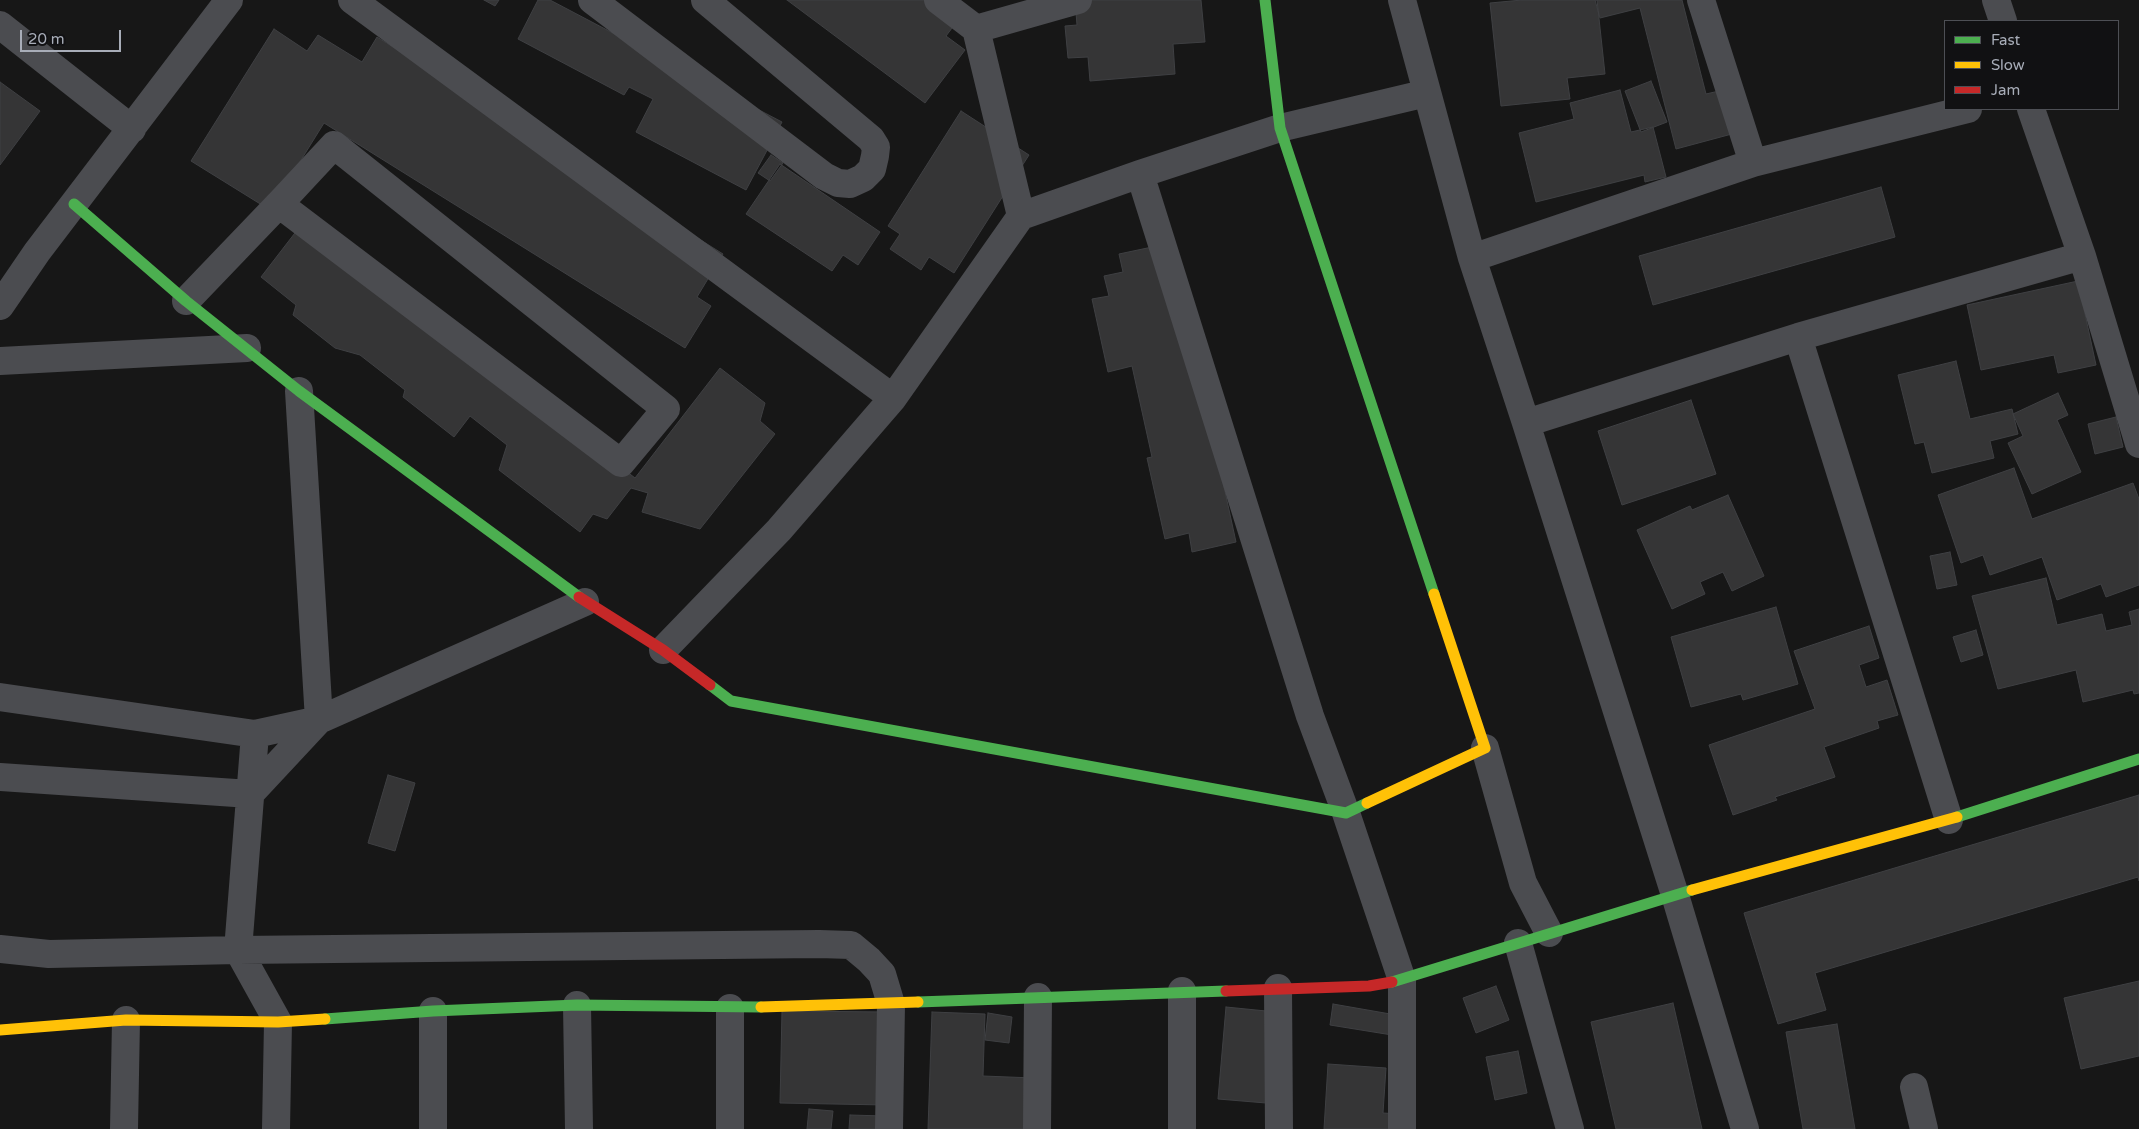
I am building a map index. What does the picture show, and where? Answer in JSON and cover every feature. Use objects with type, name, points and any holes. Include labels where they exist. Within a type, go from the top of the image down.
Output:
[{"type":"street","points":[[0,306],[37,252],[229,0]]},
{"type":"street","points":[[352,0],[893,398]]},
{"type":"street","points":[[592,0],[824,176],[838,183],[850,184],[863,178],[872,169],[875,156],[876,147],[871,139],[705,0]]},
{"type":"street","points":[[938,0],[976,29],[1021,216]]},
{"type":"street","points":[[976,29],[1078,0]]},
{"type":"street","points":[[1265,0],[1280,128],[1484,748],[1523,883],[1548,933]]},
{"type":"street","points":[[1402,0],[1472,258],[1675,895],[1745,1129]]},
{"type":"street","points":[[1701,0],[1753,163]]},
{"type":"street","points":[[1996,0],[2003,20]]},
{"type":"street","points":[[0,25],[132,129]]},
{"type":"street","points":[[663,650],[779,530],[893,398],[1021,216],[1280,128],[1427,93]]},
{"type":"street","points":[[1472,258],[1753,163],[1964,110]]},
{"type":"street","points":[[2031,110],[2082,256],[2139,444]]},
{"type":"street","points":[[186,301],[334,145],[666,409],[621,463],[279,204]]},
{"type":"street","points":[[1140,174],[1310,716],[1346,813],[1402,980],[1402,1129]]},
{"type":"street","points":[[74,204],[186,301],[299,391],[585,602],[663,650],[731,701],[1346,813],[1484,748]]},
{"type":"street","points":[[1526,423],[1798,337],[2082,256]]},
{"type":"street","points":[[1798,337],[1948,820]]},
{"type":"street","points":[[0,362],[246,348]]},
{"type":"street","points":[[250,794],[319,720],[299,391]]},
{"type":"street","points":[[0,697],[255,734],[319,720],[585,602]]},
{"type":"street","points":[[255,734],[238,950],[278,1022],[276,1129]]},
{"type":"street","points":[[0,1030],[126,1020],[278,1022],[434,1011],[577,1005],[730,1008],[891,1004],[1182,991],[1369,986],[1402,980],[1675,895],[1948,820],[2139,759]]},
{"type":"street","points":[[0,777],[250,794]]},
{"type":"street","points":[[1518,943],[1570,1129]]},
{"type":"street","points":[[0,949],[49,954],[238,950],[851,945],[870,960],[882,974],[891,1004],[889,1129]]},
{"type":"street","points":[[1278,988],[1279,1129]]},
{"type":"street","points":[[1182,991],[1182,1129]]},
{"type":"street","points":[[1037,1129],[1038,997]]},
{"type":"street","points":[[577,1005],[579,1129]]},
{"type":"street","points":[[730,1008],[730,1129]]},
{"type":"street","points":[[433,1129],[434,1011]]},
{"type":"street","points":[[124,1129],[126,1020]]},
{"type":"street","points":[[1914,1087],[1924,1129]]},
{"type":"building","points":[[484,0],[499,0],[495,6]]},
{"type":"building","points":[[538,0],[550,0],[782,122],[746,190],[636,132],[653,99],[629,87],[624,95],[518,39]]},
{"type":"building","points":[[787,0],[948,0],[964,12],[946,36],[965,50],[925,103]]},
{"type":"building","points":[[1075,0],[1201,0],[1205,42],[1173,44],[1175,74],[1090,81],[1088,57],[1068,58],[1065,26],[1077,25]]},
{"type":"building","points":[[1522,0],[1597,0],[1605,74],[1567,78],[1570,99],[1501,106],[1490,3]]},
{"type":"building","points":[[1595,0],[1682,0],[1706,94],[1732,88],[1743,131],[1676,149],[1640,8],[1600,18]]},
{"type":"building","points":[[274,29],[307,51],[318,35],[362,62],[377,37],[723,254],[697,297],[711,306],[685,348],[324,123],[270,210],[191,161]]},
{"type":"building","points":[[1651,81],[1667,122],[1641,132],[1625,91]]},
{"type":"building","points":[[0,82],[40,111],[0,165]]},
{"type":"building","points":[[1620,90],[1631,132],[1653,127],[1666,177],[1645,182],[1644,175],[1536,202],[1519,133],[1574,119],[1570,103]]},
{"type":"building","points":[[961,111],[1029,155],[954,273],[929,257],[921,270],[890,249],[900,234],[888,226]]},
{"type":"building","points":[[771,155],[783,163],[770,181],[758,173]]},
{"type":"building","points":[[780,164],[880,232],[858,265],[843,255],[832,271],[746,214]]},
{"type":"building","points":[[1881,187],[1895,237],[1653,305],[1639,256]]},
{"type":"building","points":[[298,229],[570,427],[635,478],[720,368],[765,403],[760,421],[775,434],[700,529],[642,512],[648,493],[631,488],[607,519],[593,514],[580,532],[499,470],[507,445],[470,416],[454,437],[403,397],[405,390],[360,355],[335,348],[293,315],[296,305],[261,277]]},
{"type":"building","points":[[1171,243],[1236,542],[1192,552],[1189,533],[1165,539],[1147,458],[1152,457],[1132,366],[1108,372],[1092,299],[1109,296],[1104,276],[1123,272],[1119,254]]},
{"type":"building","points":[[2078,281],[2096,365],[2058,373],[2054,355],[1981,370],[1967,305]]},
{"type":"building","points":[[1956,361],[1970,419],[2012,409],[2018,434],[1990,441],[1994,458],[1932,473],[1924,442],[1915,444],[1898,375]]},
{"type":"building","points":[[2058,393],[2068,415],[2057,420],[2081,472],[2032,494],[2008,443],[2023,436],[2013,414]]},
{"type":"building","points":[[1691,400],[1716,474],[1622,505],[1598,431]]},
{"type":"building","points":[[2116,417],[2123,447],[2095,454],[2088,424]]},
{"type":"building","points":[[2014,468],[2032,519],[2133,483],[2139,499],[2139,585],[2106,597],[2101,584],[2057,600],[2042,557],[1990,575],[1983,555],[1961,563],[1938,495]]},
{"type":"building","points":[[1728,495],[1764,576],[1732,591],[1723,572],[1700,582],[1705,594],[1672,609],[1637,530],[1690,506],[1692,510]]},
{"type":"building","points":[[1950,552],[1957,585],[1937,589],[1930,556]]},
{"type":"building","points":[[2046,578],[2057,625],[2102,614],[2106,631],[2132,625],[2129,612],[2139,609],[2139,693],[2134,694],[2133,690],[2083,702],[2076,670],[1998,689],[1972,596]]},
{"type":"building","points":[[1776,607],[1798,684],[1743,700],[1741,694],[1691,707],[1671,637]]},
{"type":"building","points":[[1869,626],[1879,658],[1859,665],[1866,687],[1887,680],[1898,715],[1877,721],[1879,728],[1824,747],[1835,777],[1775,797],[1777,800],[1733,815],[1709,745],[1815,709],[1794,651]]},
{"type":"building","points":[[1976,630],[1983,655],[1961,662],[1953,637]]},
{"type":"building","points":[[388,775],[415,783],[395,851],[368,843]]},
{"type":"building","points":[[2139,795],[2139,881],[2138,877],[1815,973],[1826,1010],[1778,1024],[1744,913]]},
{"type":"building","points":[[2139,981],[2139,1056],[2081,1069],[2064,998]]},
{"type":"building","points":[[1496,986],[1509,1020],[1476,1033],[1463,998]]},
{"type":"building","points":[[1673,1003],[1702,1129],[1616,1129],[1591,1022]]},
{"type":"building","points":[[1333,1004],[1396,1015],[1392,1035],[1330,1025]]},
{"type":"building","points":[[1226,1007],[1286,1013],[1278,1104],[1218,1099]]},
{"type":"building","points":[[782,1011],[888,1012],[886,1105],[780,1103]]},
{"type":"building","points":[[932,1012],[985,1014],[983,1076],[1034,1078],[1037,1129],[928,1129]]},
{"type":"building","points":[[988,1013],[1012,1017],[1009,1043],[985,1040]]},
{"type":"building","points":[[1837,1024],[1855,1129],[1803,1129],[1786,1032]]},
{"type":"building","points":[[1518,1051],[1527,1093],[1495,1100],[1486,1057]]},
{"type":"building","points":[[1328,1064],[1386,1068],[1383,1113],[1399,1114],[1398,1129],[1324,1129]]},
{"type":"building","points":[[809,1109],[833,1111],[831,1129],[807,1129]]},
{"type":"building","points":[[850,1115],[884,1116],[884,1129],[849,1129]]},
{"type":"traffic: fast","points":[[1265,0],[1280,128],[1434,594]]},
{"type":"traffic: fast","points":[[74,204],[186,301],[299,391],[579,597]]},
{"type":"traffic: fast","points":[[710,685],[731,701],[1346,813],[1367,803]]},
{"type":"traffic: fast","points":[[1957,817],[2139,759]]},
{"type":"traffic: fast","points":[[1392,982],[1692,890]]},
{"type":"traffic: fast","points":[[918,1002],[1226,991]]},
{"type":"traffic: fast","points":[[325,1019],[433,1011],[577,1005],[761,1007]]},
{"type":"traffic: slow","points":[[1367,803],[1485,748],[1434,594]]},
{"type":"traffic: slow","points":[[1692,890],[1957,817]]},
{"type":"traffic: slow","points":[[761,1007],[918,1002]]},
{"type":"traffic: slow","points":[[0,1030],[126,1020],[278,1022],[325,1019]]},
{"type":"traffic: jam","points":[[579,597],[663,650],[710,685]]},
{"type":"traffic: jam","points":[[1226,991],[1369,986],[1392,982]]}]
